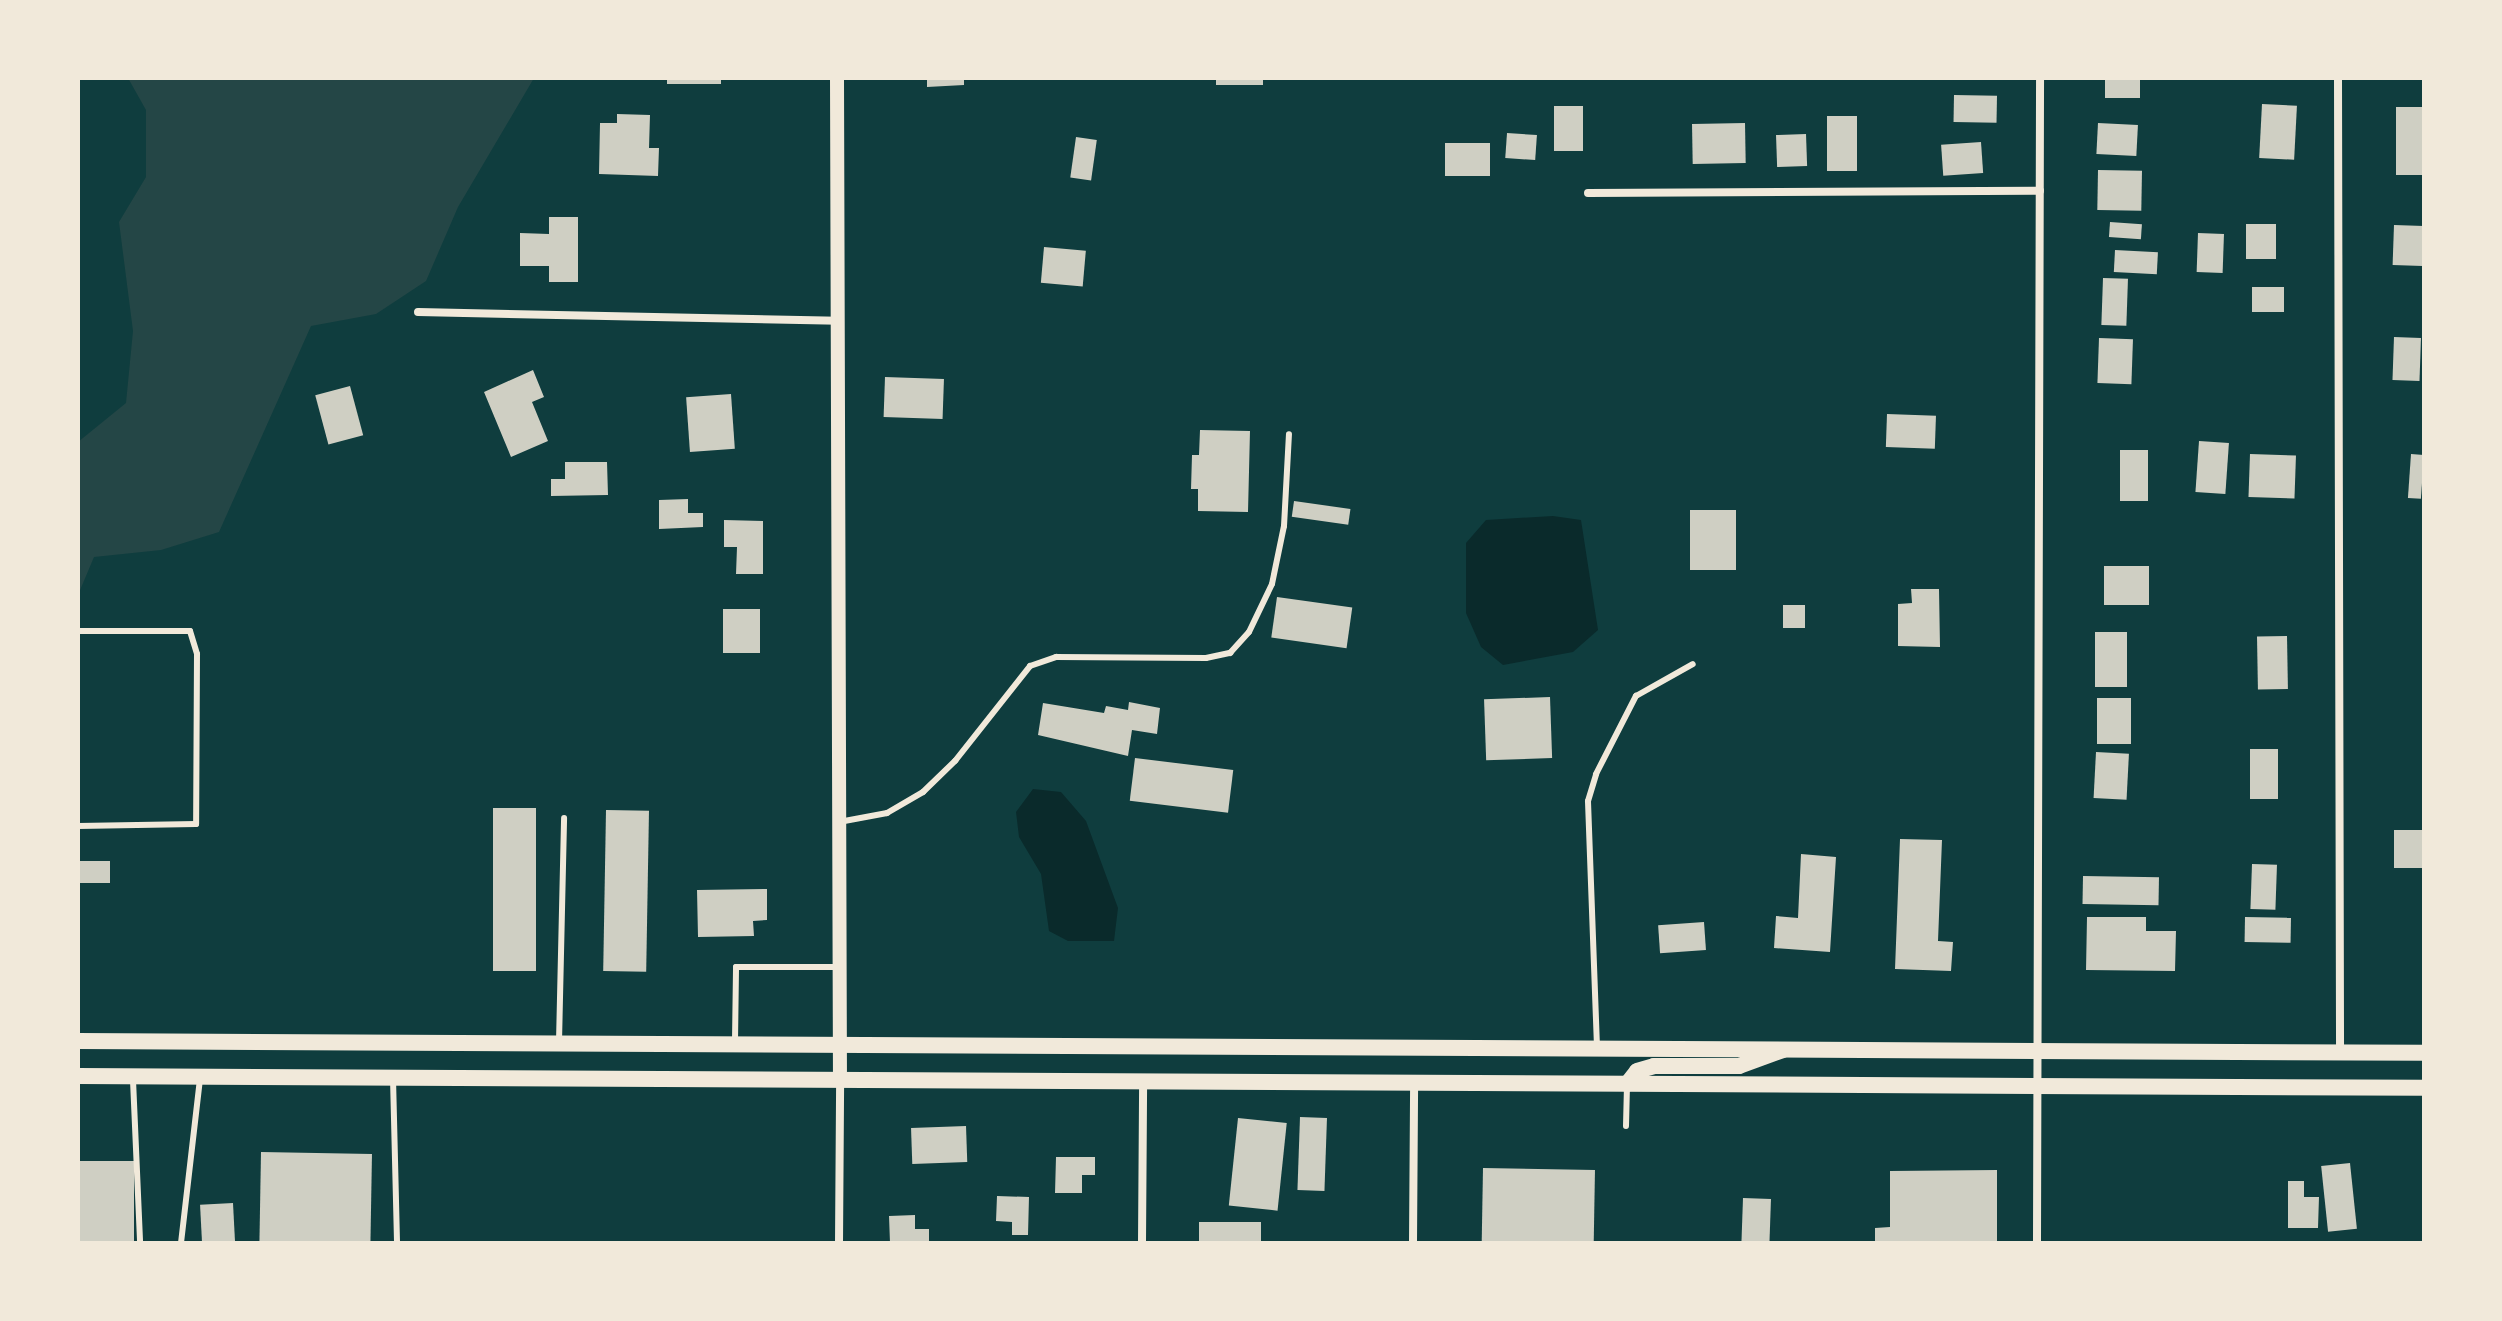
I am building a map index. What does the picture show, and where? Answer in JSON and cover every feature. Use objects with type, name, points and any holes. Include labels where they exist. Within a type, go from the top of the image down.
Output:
[{"type":"main road","points":[[78,1041],[2424,1053]]},
{"type":"main road","points":[[1627,1084],[1637,1071],[1654,1066],[1739,1066],[1788,1048]]},
{"type":"main road","points":[[78,1076],[2424,1088]]},
{"type":"street","points":[[837,78],[839,1243]]},
{"type":"street","points":[[2037,1243],[2040,78]]},
{"type":"street","points":[[2338,78],[2340,1053]]},
{"type":"street","points":[[1588,193],[2040,191]]},
{"type":"street","points":[[418,312],[838,321]]},
{"type":"street","points":[[1142,1243],[1143,1083]]},
{"type":"street","points":[[1413,1243],[1414,1085]]},
{"type":"lane","points":[[839,822],[887,813],[923,792],[980,733],[1030,666],[1056,657],[1206,658],[1230,653],[1249,632],[1272,584],[1284,526],[1289,434]]},
{"type":"lane","points":[[78,631],[190,631],[197,654],[196,824],[78,826]]},
{"type":"lane","points":[[1597,1047],[1588,801],[1596,774],[1636,696],[1693,664]]},
{"type":"lane","points":[[559,1044],[564,818]]},
{"type":"lane","points":[[735,1045],[736,967],[839,967]]},
{"type":"lane","points":[[133,1076],[140,1243]]},
{"type":"lane","points":[[181,1243],[200,1078]]},
{"type":"lane","points":[[393,1078],[397,1243]]},
{"type":"lane","points":[[1626,1126],[1627,1084]]},
{"type":"shaded area","points":[[128,78],[534,78],[458,207],[426,281],[376,314],[311,326],[219,532],[161,550],[94,557],[78,595],[78,442],[126,403],[133,331],[119,222],[146,177],[146,110]]},
{"type":"shaded area","points":[[1553,516],[1581,520],[1598,630],[1573,652],[1503,665],[1481,647],[1466,613],[1466,543],[1486,520]]},
{"type":"shaded area","points":[[1033,789],[1061,792],[1086,821],[1118,908],[1114,941],[1068,941],[1049,931],[1041,874],[1019,837],[1016,812]]},
{"type":"building","points":[[667,78],[721,78],[721,84],[667,84]]},
{"type":"building","points":[[927,78],[964,78],[964,85],[927,87]]},
{"type":"building","points":[[1216,78],[1263,78],[1263,85],[1216,85]]},
{"type":"building","points":[[2105,78],[2140,78],[2140,98],[2105,98]]},
{"type":"building","points":[[1954,95],[1997,96],[1997,123],[1954,122]]},
{"type":"building","points":[[2262,104],[2297,106],[2294,160],[2259,158]]},
{"type":"building","points":[[1554,106],[1583,106],[1583,151],[1554,151]]},
{"type":"building","points":[[2396,107],[2424,107],[2424,175],[2396,175]]},
{"type":"building","points":[[617,114],[650,115],[649,148],[659,148],[658,176],[599,174],[600,123],[617,123]]},
{"type":"building","points":[[1827,116],[1857,116],[1857,171],[1827,171]]},
{"type":"building","points":[[1745,123],[1746,163],[1693,164],[1692,124]]},
{"type":"building","points":[[2098,123],[2138,125],[2136,156],[2096,154]]},
{"type":"building","points":[[1507,133],[1537,135],[1535,160],[1505,158]]},
{"type":"building","points":[[1806,134],[1807,166],[1777,167],[1776,135]]},
{"type":"building","points":[[1076,137],[1097,140],[1091,181],[1070,178]]},
{"type":"building","points":[[1981,142],[1983,173],[1943,176],[1941,145]]},
{"type":"building","points":[[1445,143],[1490,143],[1490,176],[1445,176]]},
{"type":"building","points":[[2098,170],[2142,171],[2141,211],[2097,210]]},
{"type":"building","points":[[549,217],[578,217],[578,282],[549,282],[549,266],[520,266],[520,233],[549,234]]},
{"type":"building","points":[[2110,222],[2142,224],[2141,239],[2109,237]]},
{"type":"building","points":[[2246,224],[2276,224],[2276,259],[2246,259]]},
{"type":"building","points":[[2394,225],[2424,226],[2423,266],[2393,265]]},
{"type":"building","points":[[2198,233],[2224,234],[2223,273],[2197,272]]},
{"type":"building","points":[[1044,247],[1086,251],[1083,287],[1041,283]]},
{"type":"building","points":[[2115,250],[2158,252],[2157,274],[2114,272]]},
{"type":"building","points":[[2103,278],[2128,279],[2126,326],[2101,325]]},
{"type":"building","points":[[2252,287],[2284,287],[2284,312],[2252,312]]},
{"type":"building","points":[[2394,337],[2421,338],[2419,381],[2392,380]]},
{"type":"building","points":[[2099,338],[2133,339],[2131,384],[2097,383]]},
{"type":"building","points":[[533,370],[544,397],[532,402],[548,441],[511,457],[484,392]]},
{"type":"building","points":[[885,377],[944,379],[943,419],[884,417]]},
{"type":"building","points":[[350,386],[363,435],[328,445],[315,395]]},
{"type":"building","points":[[731,394],[735,449],[690,452],[686,397]]},
{"type":"building","points":[[1887,414],[1936,416],[1935,449],[1886,447]]},
{"type":"building","points":[[1200,430],[1250,431],[1248,512],[1198,511],[1198,489],[1191,489],[1192,455],[1199,455]]},
{"type":"building","points":[[2199,441],[2229,443],[2225,494],[2195,492]]},
{"type":"building","points":[[2120,450],[2148,450],[2148,501],[2120,501]]},
{"type":"building","points":[[2250,454],[2296,456],[2294,499],[2248,497]]},
{"type":"building","points":[[2411,454],[2424,455],[2421,499],[2408,498]]},
{"type":"building","points":[[565,462],[607,462],[608,495],[551,496],[551,479],[565,479]]},
{"type":"building","points":[[688,499],[688,513],[703,513],[703,527],[659,529],[659,500]]},
{"type":"building","points":[[1294,501],[1350,509],[1348,525],[1292,517]]},
{"type":"building","points":[[1690,510],[1736,510],[1736,570],[1690,570]]},
{"type":"building","points":[[724,520],[763,521],[763,574],[736,574],[737,547],[724,547]]},
{"type":"building","points":[[2104,566],[2149,566],[2149,605],[2104,605]]},
{"type":"building","points":[[1911,589],[1939,589],[1940,647],[1898,646],[1898,604],[1912,603]]},
{"type":"building","points":[[1277,597],[1352,608],[1347,648],[1271,638]]},
{"type":"building","points":[[1783,605],[1805,605],[1805,628],[1783,628]]},
{"type":"building","points":[[723,609],[760,609],[760,653],[723,653]]},
{"type":"building","points":[[2095,632],[2127,632],[2127,687],[2095,687]]},
{"type":"building","points":[[2287,636],[2288,689],[2258,690],[2257,637]]},
{"type":"building","points":[[1550,697],[1552,758],[1486,760],[1484,699]]},
{"type":"building","points":[[2097,698],[2131,698],[2131,744],[2097,744]]},
{"type":"building","points":[[1129,702],[1160,708],[1157,734],[1132,730],[1128,756],[1038,735],[1043,703],[1104,713],[1106,706],[1128,710]]},
{"type":"building","points":[[2250,749],[2278,749],[2278,799],[2250,799]]},
{"type":"building","points":[[2096,752],[2129,754],[2127,800],[2094,798]]},
{"type":"building","points":[[1135,758],[1233,770],[1228,813],[1130,801]]},
{"type":"building","points":[[493,808],[536,808],[536,971],[493,971]]},
{"type":"building","points":[[606,810],[649,811],[646,972],[603,971]]},
{"type":"building","points":[[2394,830],[2424,830],[2424,868],[2394,868]]},
{"type":"building","points":[[1900,839],[1942,840],[1938,941],[1953,942],[1951,971],[1895,969]]},
{"type":"building","points":[[1801,854],[1836,857],[1830,952],[1774,948],[1776,916],[1798,918]]},
{"type":"building","points":[[78,861],[110,861],[110,883],[78,883]]},
{"type":"building","points":[[2252,864],[2277,865],[2275,910],[2250,909]]},
{"type":"building","points":[[2083,876],[2159,877],[2158,905],[2083,904]]},
{"type":"building","points":[[767,889],[767,920],[753,921],[754,936],[698,937],[697,890]]},
{"type":"building","points":[[2087,917],[2146,917],[2146,931],[2176,931],[2175,971],[2086,970]]},
{"type":"building","points":[[2245,917],[2291,918],[2291,943],[2245,942]]},
{"type":"building","points":[[1704,922],[1706,950],[1660,953],[1658,925]]},
{"type":"building","points":[[1300,1117],[1327,1118],[1324,1191],[1297,1190]]},
{"type":"building","points":[[1238,1118],[1287,1123],[1278,1211],[1229,1206]]},
{"type":"building","points":[[966,1126],[967,1162],[912,1164],[911,1128]]},
{"type":"building","points":[[261,1152],[372,1154],[370,1243],[259,1243]]},
{"type":"building","points":[[1056,1157],[1095,1157],[1095,1175],[1082,1175],[1082,1193],[1055,1193]]},
{"type":"building","points":[[78,1161],[134,1161],[134,1243],[78,1243]]},
{"type":"building","points":[[2350,1163],[2357,1229],[2328,1232],[2321,1166]]},
{"type":"building","points":[[1483,1168],[1595,1170],[1594,1243],[1482,1243]]},
{"type":"building","points":[[1997,1170],[1997,1243],[1875,1243],[1875,1228],[1890,1227],[1890,1171]]},
{"type":"building","points":[[2288,1181],[2304,1181],[2304,1197],[2319,1197],[2318,1228],[2288,1228]]},
{"type":"building","points":[[997,1196],[1029,1197],[1028,1235],[1012,1235],[1012,1222],[996,1221]]},
{"type":"building","points":[[1743,1198],[1771,1199],[1769,1243],[1741,1243]]},
{"type":"building","points":[[233,1203],[235,1243],[202,1243],[200,1205]]},
{"type":"building","points":[[915,1215],[915,1229],[929,1229],[929,1243],[890,1243],[889,1216]]},
{"type":"building","points":[[1199,1222],[1261,1222],[1261,1243],[1199,1243]]}]
